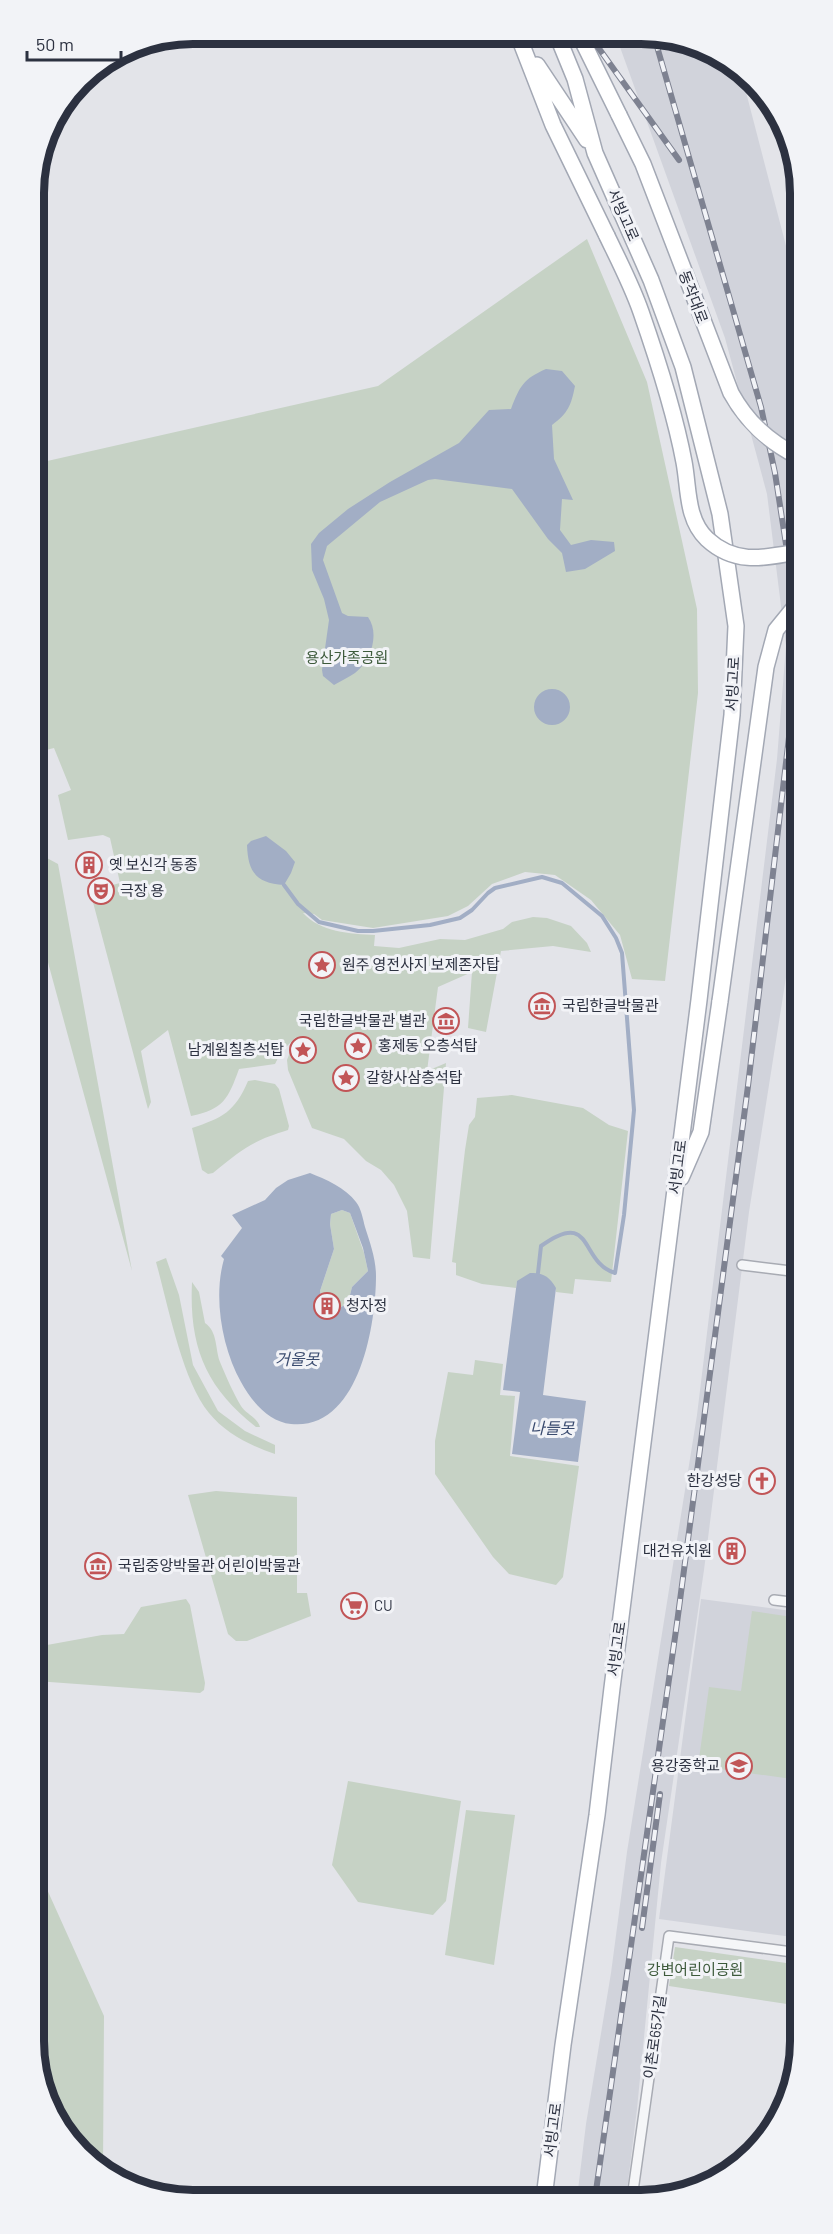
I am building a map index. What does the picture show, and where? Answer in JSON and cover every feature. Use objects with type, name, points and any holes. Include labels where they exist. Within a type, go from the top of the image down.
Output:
[{"type":"main road","points":[[521,44],[553,125],[608,236],[641,311],[674,418],[685,463],[692,512],[702,533],[717,548],[740,558],[759,559],[790,553]]},
{"type":"main road","name":"서빙고로","points":[[523,44],[595,153]]},
{"type":"main road","name":"서빙고로","points":[[545,2190],[563,2045],[597,1815],[674,1195],[732,715],[736,626],[720,514],[683,367],[651,280],[595,153],[575,79],[561,44]]},
{"type":"main road","name":"동작대로","points":[[584,44],[643,164],[731,393],[753,425],[790,452]]},
{"type":"main road","points":[[674,1195],[701,1132],[766,667],[776,630],[790,613]]},
{"type":"street","points":[[742,1265],[789,1271]]},
{"type":"street","points":[[774,1600],[789,1602]]},
{"type":"street","name":"이촌로65가길","points":[[633,2190],[669,1936],[789,1952]]},
{"type":"shaded area","points":[[619,44],[660,45],[688,51],[715,63],[744,85],[790,261],[790,439],[788,440],[790,449],[790,954],[749,1212],[704,1570],[661,1863],[627,2190],[578,2190],[627,1852],[697,1415],[777,759],[786,646],[767,494],[725,338]]},
{"type":"shaded area","name":"용강중학교","points":[[701,1599],[789,1611],[789,1937],[659,1919]]},
{"type":"green space","name":"용산가족공원","points":[[587,239],[647,382],[697,609],[698,693],[665,981],[632,979],[620,935],[591,900],[555,875],[525,872],[492,884],[468,906],[448,916],[373,928],[322,920],[314,914],[303,913],[318,924],[336,931],[375,935],[374,946],[399,948],[440,939],[465,940],[503,929],[512,922],[533,917],[547,918],[571,926],[587,943],[591,952],[553,946],[501,951],[486,1032],[468,1028],[472,972],[438,987],[427,1071],[446,1063],[430,1259],[413,1257],[407,1211],[394,1185],[381,1170],[366,1161],[344,1139],[312,1128],[288,1070],[287,1060],[296,1037],[281,1052],[275,1064],[239,1069],[232,1088],[218,1106],[191,1116],[168,1030],[141,1051],[151,1102],[148,1109],[90,891],[120,883],[110,838],[103,835],[68,840],[58,795],[71,790],[54,748],[44,750],[44,462],[378,386]]},
{"type":"green space","points":[[44,856],[58,864],[132,1271],[44,948]]},
{"type":"green space","points":[[248,1081],[275,1084],[279,1089],[289,1126],[288,1130],[248,1147],[213,1173],[208,1174],[202,1170],[192,1128],[212,1121],[226,1112],[238,1100]]},
{"type":"green space","points":[[512,1095],[583,1108],[609,1125],[628,1131],[611,1282],[575,1279],[573,1294],[556,1292],[556,1288],[517,1281],[516,1288],[482,1284],[456,1275],[456,1263],[452,1262],[465,1150],[469,1125],[475,1117],[477,1098]]},
{"type":"green space","points":[[342,1210],[350,1213],[368,1271],[352,1287],[349,1299],[343,1306],[329,1308],[322,1301],[320,1291],[334,1249],[330,1224],[331,1214]]},
{"type":"green space","points":[[166,1258],[179,1295],[193,1365],[218,1411],[245,1431],[275,1445],[275,1454],[231,1433],[215,1420],[199,1399],[177,1341],[156,1262]]},
{"type":"green space","points":[[192,1282],[199,1292],[205,1323],[212,1331],[220,1362],[230,1384],[241,1406],[260,1427],[256,1427],[238,1412],[224,1396],[204,1364],[197,1345],[194,1326]]},
{"type":"green space","points":[[475,1360],[503,1364],[500,1395],[515,1396],[510,1456],[579,1466],[563,1577],[556,1585],[509,1574],[493,1557],[435,1474],[435,1441],[448,1372],[473,1375]]},
{"type":"green space","points":[[216,1491],[297,1497],[297,1593],[307,1593],[311,1616],[247,1641],[236,1641],[228,1634],[188,1495]]},
{"type":"green space","points":[[186,1599],[190,1605],[205,1683],[204,1690],[200,1693],[44,1682],[44,1646],[102,1635],[124,1634],[141,1607]]},
{"type":"green space","points":[[752,1611],[789,1617],[789,1779],[698,1766],[709,1687],[741,1691]]},
{"type":"green space","points":[[348,1781],[461,1801],[446,1901],[433,1915],[358,1902],[332,1865]]},
{"type":"green space","points":[[466,1810],[515,1815],[494,1965],[445,1955]]},
{"type":"green space","points":[[44,1883],[104,2016],[103,2161],[87,2147],[63,2116],[46,2070]]},
{"type":"green space","name":"강변어린이공원","points":[[675,1947],[789,1963],[789,2004],[669,1986]]},
{"type":"water","points":[[546,369],[562,371],[575,386],[568,408],[552,425],[554,459],[573,500],[562,499],[560,530],[571,545],[591,540],[614,542],[615,551],[585,569],[566,572],[562,553],[548,539],[512,489],[435,479],[380,502],[327,546],[323,560],[342,613],[348,616],[368,617],[373,631],[372,647],[361,668],[334,685],[323,676],[322,670],[329,620],[324,599],[312,570],[311,544],[319,533],[348,509],[459,443],[489,410],[511,409],[523,384]]},
{"type":"water","points":[[552,689],[565,694],[570,707],[565,720],[552,725],[539,720],[534,707],[539,694]]},
{"type":"water","points":[[266,836],[286,851],[295,862],[284,885],[260,879],[249,862],[247,845],[251,841]]},
{"type":"water","name":"거울못","points":[[310,1173],[335,1184],[352,1197],[362,1214],[376,1270],[375,1297],[367,1346],[359,1371],[348,1393],[333,1411],[314,1422],[291,1424],[268,1415],[255,1403],[234,1369],[221,1322],[219,1289],[224,1259],[221,1256],[242,1228],[232,1215],[265,1200],[276,1188],[288,1180]],"holes":[[[342,1210],[350,1213],[363,1248],[368,1271],[352,1287],[349,1299],[343,1306],[329,1308],[322,1301],[320,1291],[334,1249],[330,1224],[331,1214]]]},
{"type":"water","name":"나들못","points":[[530,1273],[546,1276],[556,1288],[543,1395],[586,1401],[578,1462],[512,1454],[520,1392],[503,1390],[517,1281]]},
{"type":"waterway","points":[[284,885],[298,904],[319,922],[358,931],[430,925],[460,918],[495,888],[542,877],[562,883],[602,916],[616,938],[622,953],[634,1110],[624,1215],[615,1273],[596,1259],[578,1235],[570,1233],[558,1236],[541,1246],[538,1273]]},
{"type":"railway","points":[[596,44],[679,160]]},
{"type":"railway","points":[[657,45],[761,407],[775,473],[790,569]]},
{"type":"railway","points":[[596,2190],[677,1623],[748,1086],[790,731]]},
{"type":"railway","points":[[642,1928],[660,1794]]},
{"type":"place","name":"옛 보신각 동종","points":[[89,865]]},
{"type":"place","name":"극장 용","points":[[101,891]]},
{"type":"place","name":"원주 영전사지 보제존자탑","points":[[322,965]]},
{"type":"place","name":"국립한글박물관","points":[[542,1006]]},
{"type":"place","name":"국립한글박물관 별관","points":[[446,1021]]},
{"type":"place","name":"홍제동 오층석탑","points":[[358,1046]]},
{"type":"place","name":"남계원칠층석탑","points":[[303,1050]]},
{"type":"place","name":"갈항사삼층석탑","points":[[346,1078]]},
{"type":"place","name":"청자정","points":[[327,1306]]},
{"type":"place","name":"한강성당","points":[[762,1481]]},
{"type":"place","name":"대건유치원","points":[[732,1551]]},
{"type":"place","name":"국립중앙박물관 어린이박물관","points":[[98,1566]]},
{"type":"place","name":"CU","points":[[354,1606]]},
{"type":"place","name":"용강중학교","points":[[739,1766]]}]
